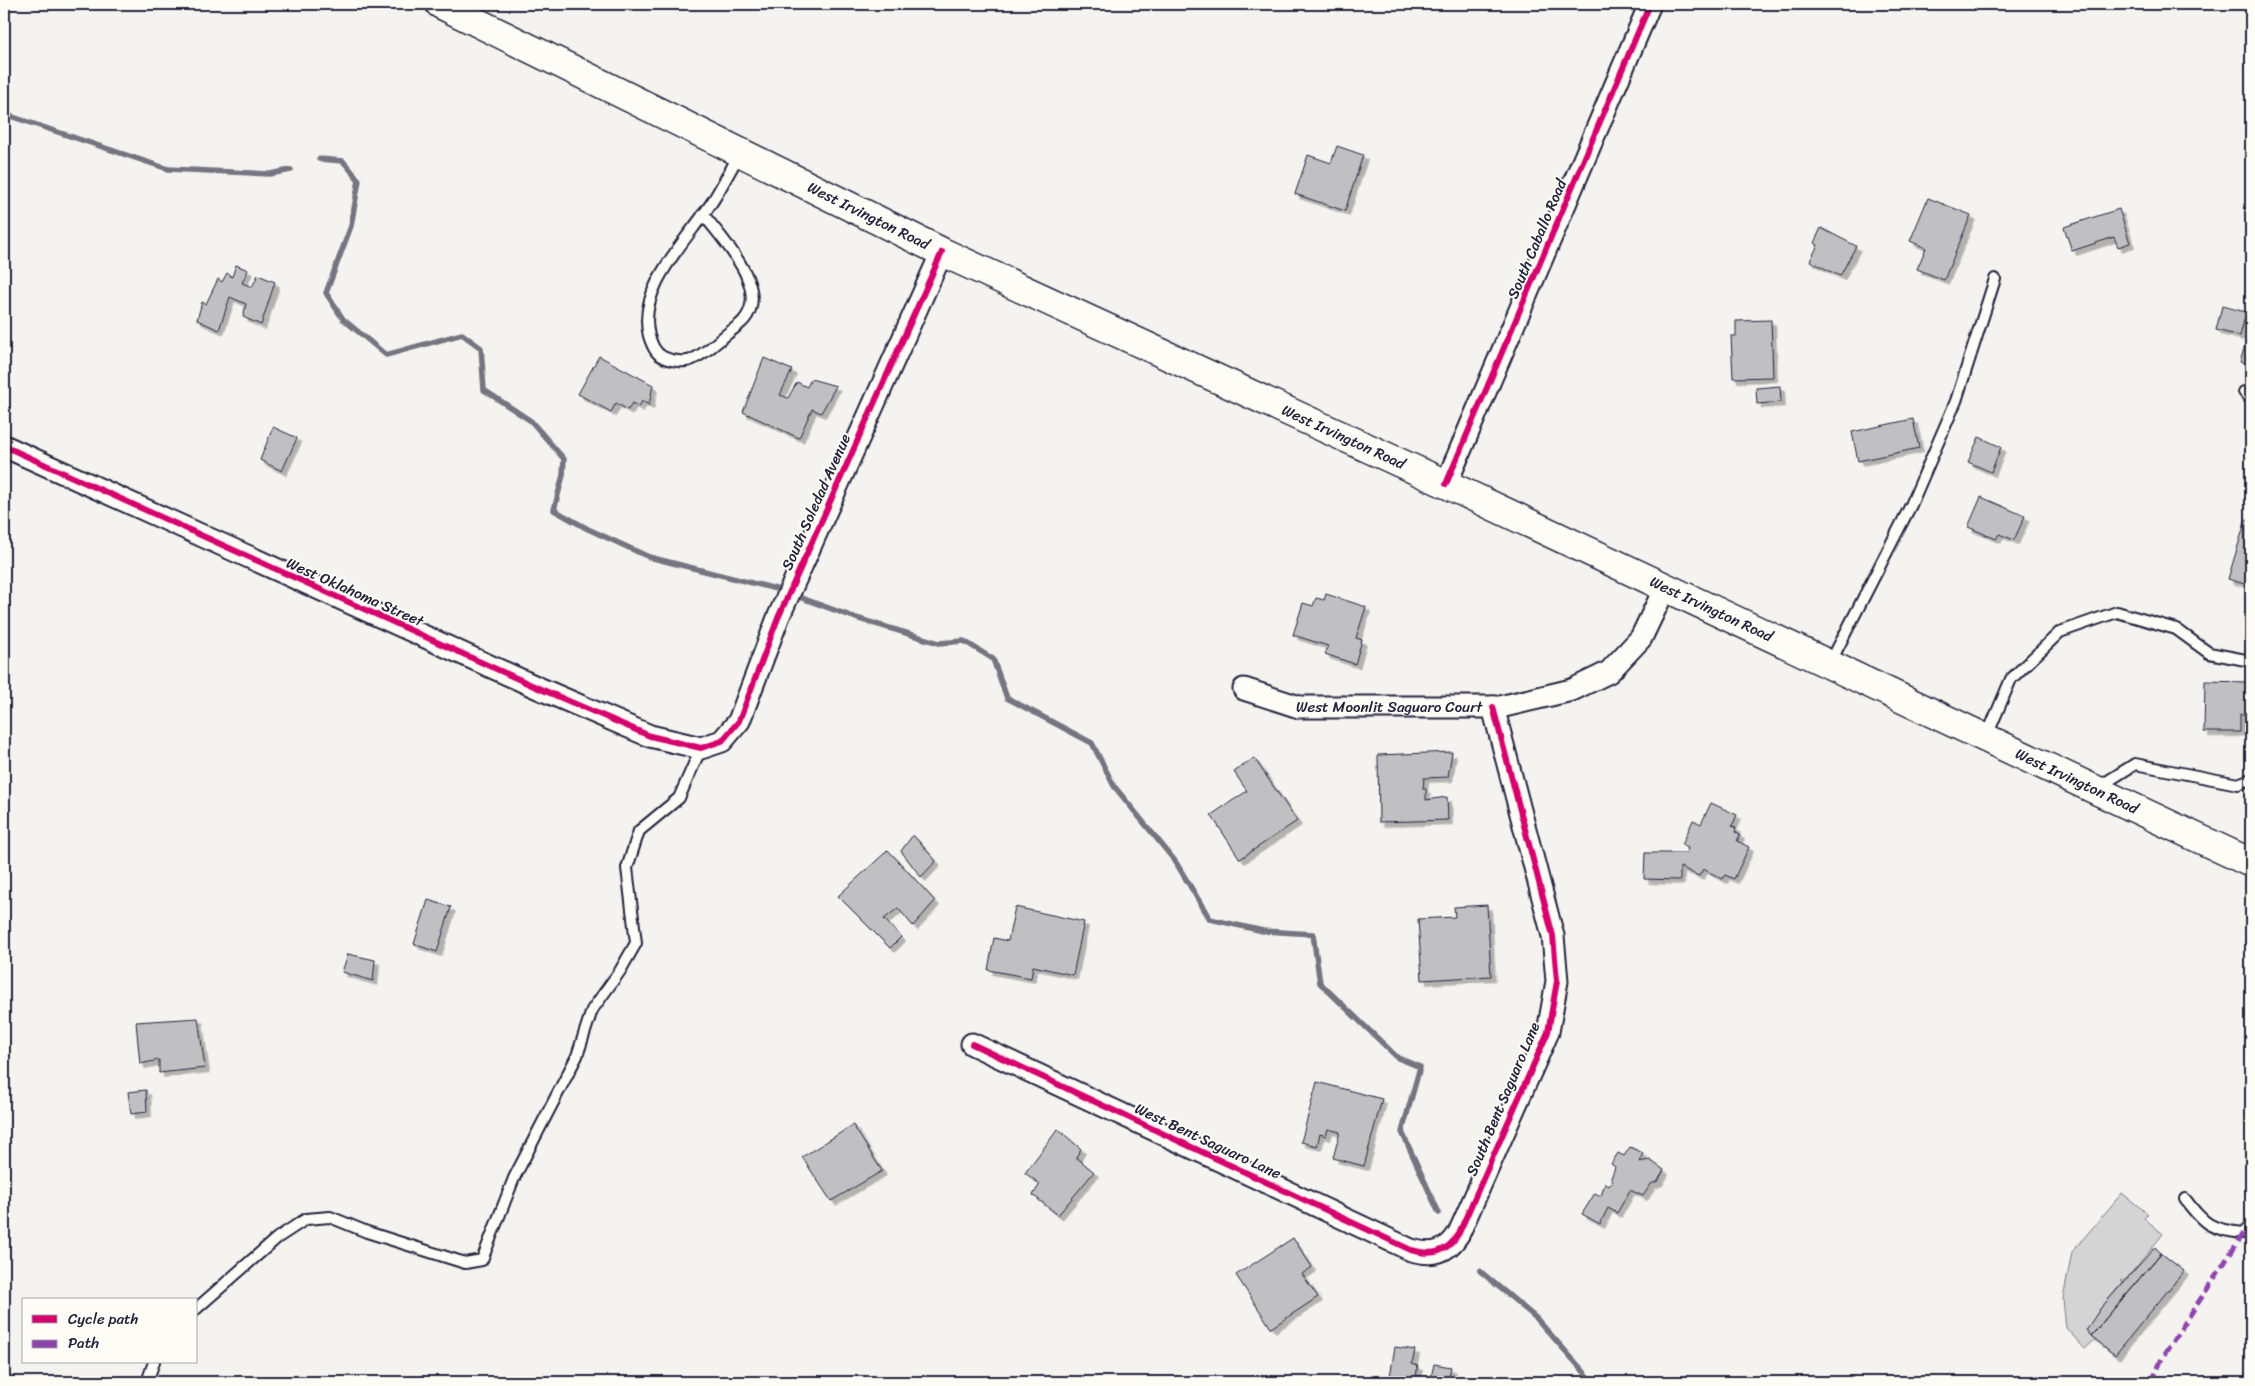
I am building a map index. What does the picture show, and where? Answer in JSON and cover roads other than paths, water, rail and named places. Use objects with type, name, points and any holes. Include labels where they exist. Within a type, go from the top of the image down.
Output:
[{"type":"main road","name":"West Irvington Road","points":[[440,4],[942,252],[1446,484],[1829,666],[2251,863]]},
{"type":"street","name":"South Caballo Road","points":[[1446,484],[1650,4]]},
{"type":"street","name":"South Soledad Avenue","points":[[701,748],[722,742],[740,721],[778,618],[942,252]]},
{"type":"street","name":"West Oklahoma Street","points":[[4,446],[536,687],[650,736],[701,748]]},
{"type":"street","name":"West Moonlit Saguaro Court","points":[[1244,689],[1299,707],[1493,707],[1572,690],[1609,672],[1641,638],[1665,588]]},
{"type":"street","name":"South Bent Saguaro Lane","points":[[1436,1253],[1453,1243],[1548,1032],[1557,981],[1554,936],[1493,707]]},
{"type":"street","name":"West Bent Saguaro Lane","points":[[972,1044],[1411,1250],[1436,1253]]},
{"type":"lane","points":[[703,214],[748,277],[752,290],[750,306],[745,319],[703,354],[689,361],[662,357],[652,347],[648,330],[648,313],[653,292],[664,269],[703,214],[741,152]]},
{"type":"lane","points":[[1829,666],[1911,505],[1956,401],[1995,278]]},
{"type":"lane","points":[[1986,739],[2011,679],[2060,632],[2117,612],[2176,629],[2209,653],[2251,661]]},
{"type":"lane","points":[[198,1307],[276,1238],[306,1219],[330,1217],[367,1232],[465,1263],[482,1260],[514,1178],[577,1056],[592,1010],[620,971],[636,944],[627,868],[639,831],[679,798],[701,748]]},
{"type":"lane","points":[[2094,790],[2135,764],[2238,784],[2251,779]]},
{"type":"lane","points":[[2185,1199],[2200,1219],[2221,1231],[2244,1233],[2251,1225]]},
{"type":"lane","points":[[147,1382],[153,1364]]},
{"type":"waterway","points":[[4,114],[168,169],[270,174],[291,170]]},
{"type":"waterway","points":[[319,159],[343,161],[359,180],[351,226],[326,293],[343,319],[386,355],[462,334],[481,348],[484,390],[531,421],[564,459],[563,475],[554,510],[588,529],[649,557],[780,590],[856,618],[939,643],[964,641],[993,659],[1007,698],[1092,743],[1114,786],[1175,861],[1210,919],[1263,931],[1313,934],[1320,983],[1398,1058],[1420,1067],[1402,1132],[1439,1213]]},
{"type":"waterway","points":[[1480,1271],[1536,1318],[1593,1382]]}]
